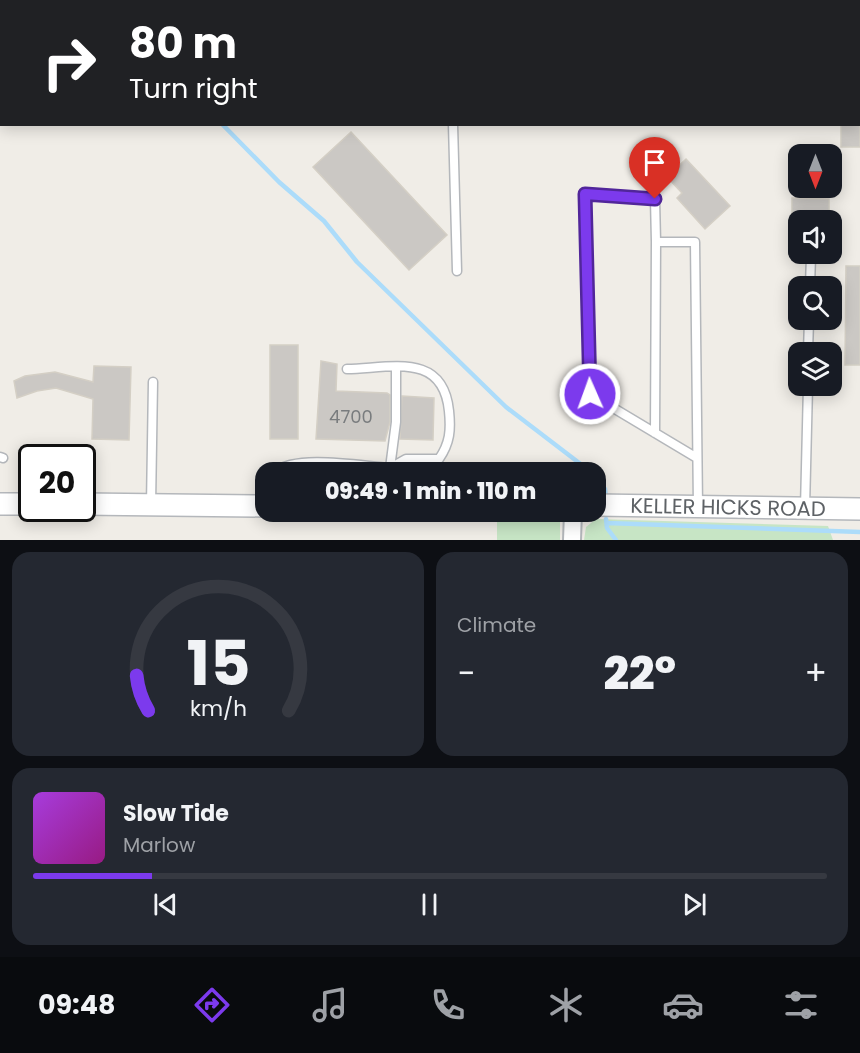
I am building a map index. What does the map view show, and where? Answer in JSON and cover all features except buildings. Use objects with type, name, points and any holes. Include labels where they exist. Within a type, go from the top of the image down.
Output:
[{"type":"street","points":[[0,504],[18,504]]},
{"type":"street","points":[[96,504],[255,506]]},
{"type":"street","name":"KELLER HICKS ROAD","points":[[606,506],[860,509]]},
{"type":"street","points":[[573,522],[573,540]]},
{"type":"lane","points":[[453,126],[457,271]]},
{"type":"lane","points":[[655,433],[655,199],[585,194],[590,394],[655,433],[698,458]]},
{"type":"lane","points":[[656,242],[696,242],[698,507]]},
{"type":"lane","points":[[391,462],[396,422],[396,368]]},
{"type":"lane","points":[[347,369],[422,368],[439,378],[447,394],[450,445],[439,459],[406,459],[402,462]]},
{"type":"lane","points":[[151,505],[153,382]]},
{"type":"lane","points":[[805,508],[808,396]]},
{"type":"green space","points":[[606,519],[828,526],[833,540],[584,540],[586,527],[592,522],[606,522]]},
{"type":"green space","points":[[497,522],[560,522],[560,540],[497,540]]},
{"type":"waterway","points":[[224,126],[279,182],[324,221],[357,262],[506,407],[578,462]]},
{"type":"waterway","points":[[606,519],[607,528],[616,540]]},
{"type":"waterway","points":[[607,523],[860,532]]},
{"type":"route","points":[[590,394],[585,194],[655,199]]}]
